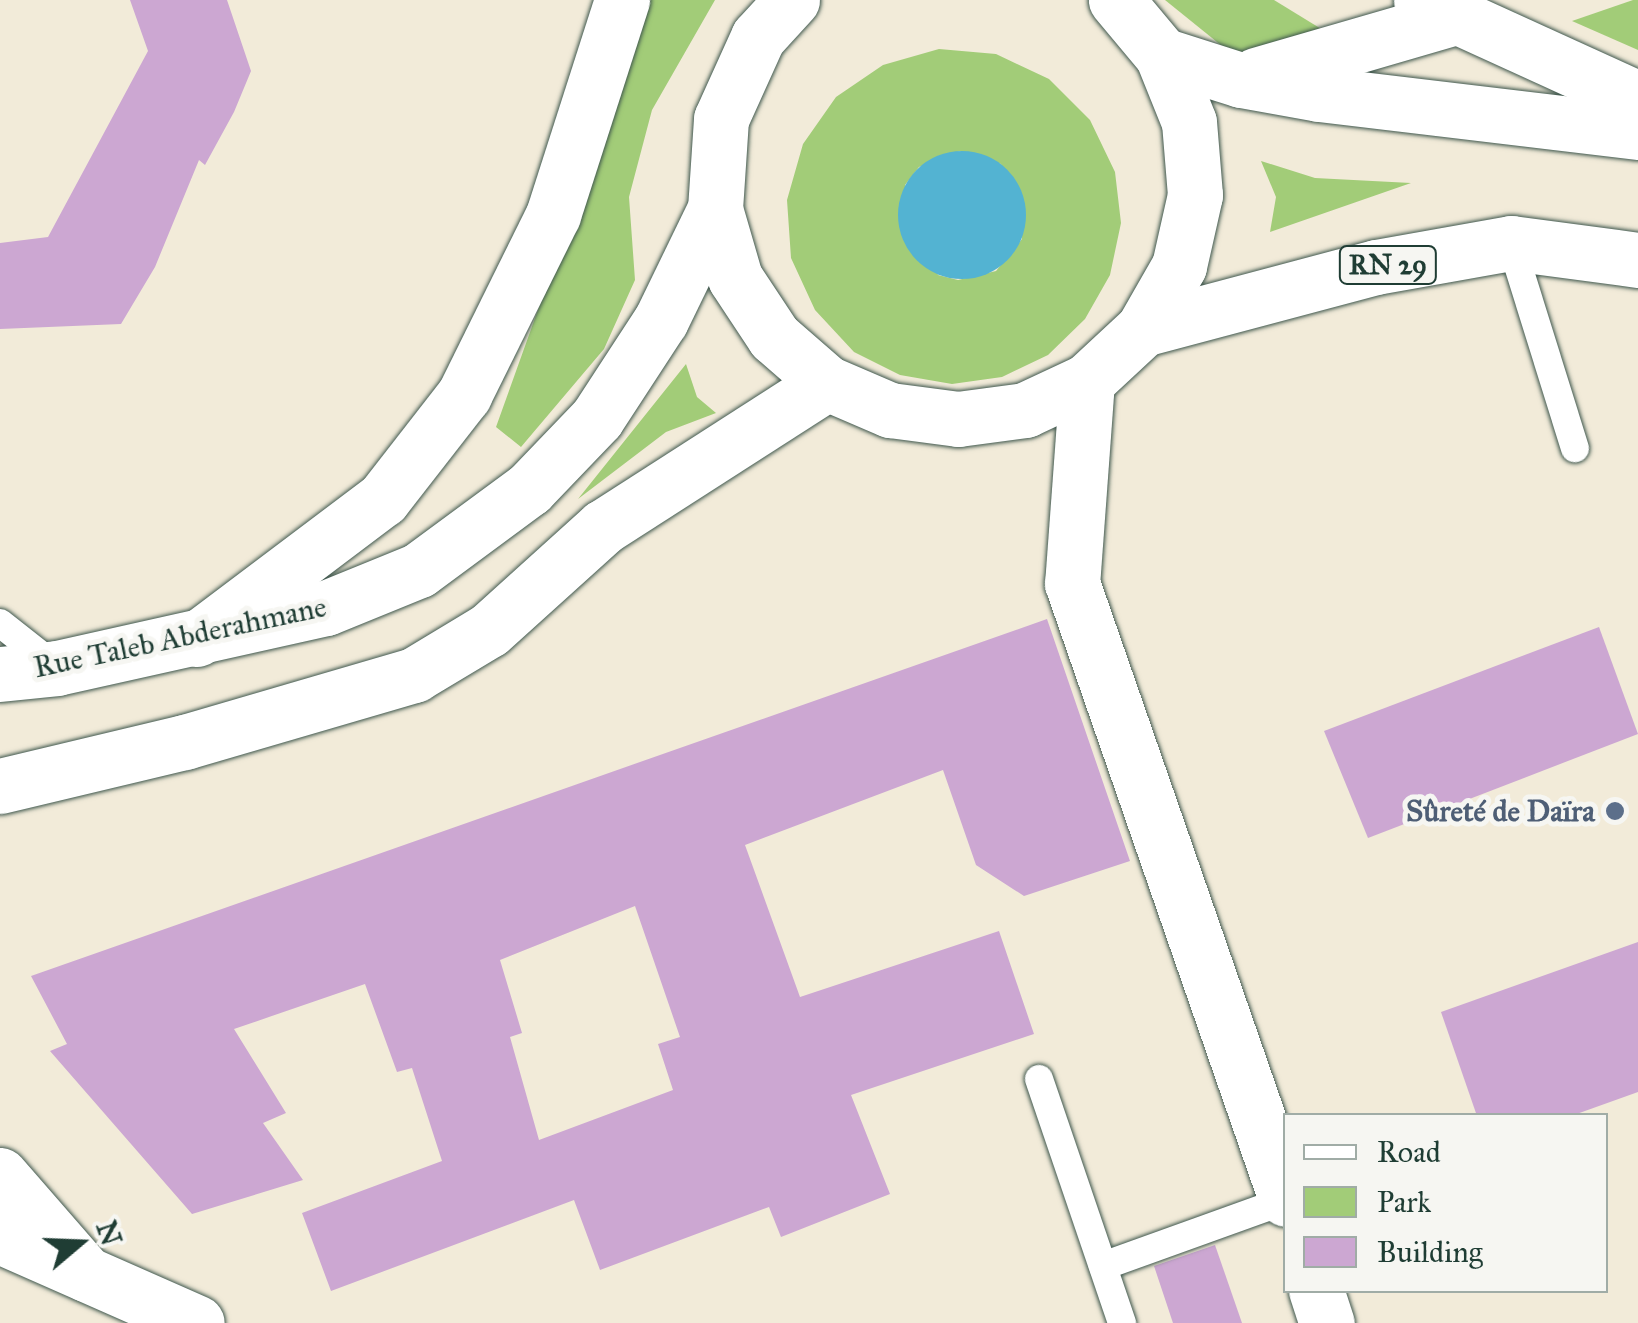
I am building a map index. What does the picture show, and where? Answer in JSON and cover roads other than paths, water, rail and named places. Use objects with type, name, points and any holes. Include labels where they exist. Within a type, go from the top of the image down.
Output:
[{"type":"main road","points":[[197,638],[383,499],[464,395],[553,216],[622,0]]},
{"type":"main road","points":[[768,12],[721,120],[716,209],[736,278],[764,322],[827,383],[890,410],[958,420],[1025,410],[1088,380],[1143,329],[1179,266],[1195,195],[1189,122],[1162,54],[1116,0]]},
{"type":"main road","points":[[1241,80],[1459,5],[1638,99]]},
{"type":"main road","points":[[1162,54],[1241,80],[1408,107],[1638,132]]},
{"type":"main road","name":"Rue Taleb Abderahmane","points":[[0,674],[57,668],[326,608],[419,570],[529,489],[597,418],[662,320],[716,209]]},
{"type":"main road","name":"RN 29","points":[[1143,329],[1376,267],[1512,243],[1638,260]]},
{"type":"main road","points":[[1088,380],[1072,583],[1283,1191]]},
{"type":"main road","points":[[0,786],[185,742],[414,674],[490,630],[603,528],[827,383]]},
{"type":"main road","points":[[0,1175],[86,1274]]},
{"type":"main road","points":[[0,1236],[197,1323]]},
{"type":"main road","points":[[1317,1293],[1328,1323]]},
{"type":"lane","points":[[1512,243],[1575,448]]},
{"type":"lane","points":[[0,623],[57,668]]},
{"type":"lane","points":[[1038,1079],[1122,1323]]},
{"type":"lane","points":[[1103,1266],[1283,1201]]},
{"type":"water","points":[[962,151],[987,156],[1007,170],[1021,190],[1026,215],[1021,240],[1007,260],[987,274],[962,279],[937,274],[917,260],[903,240],[898,215],[903,190],[917,170],[937,156]]},
{"type":"place","name":"Sûreté de Daïra","points":[[1615,811]]}]
